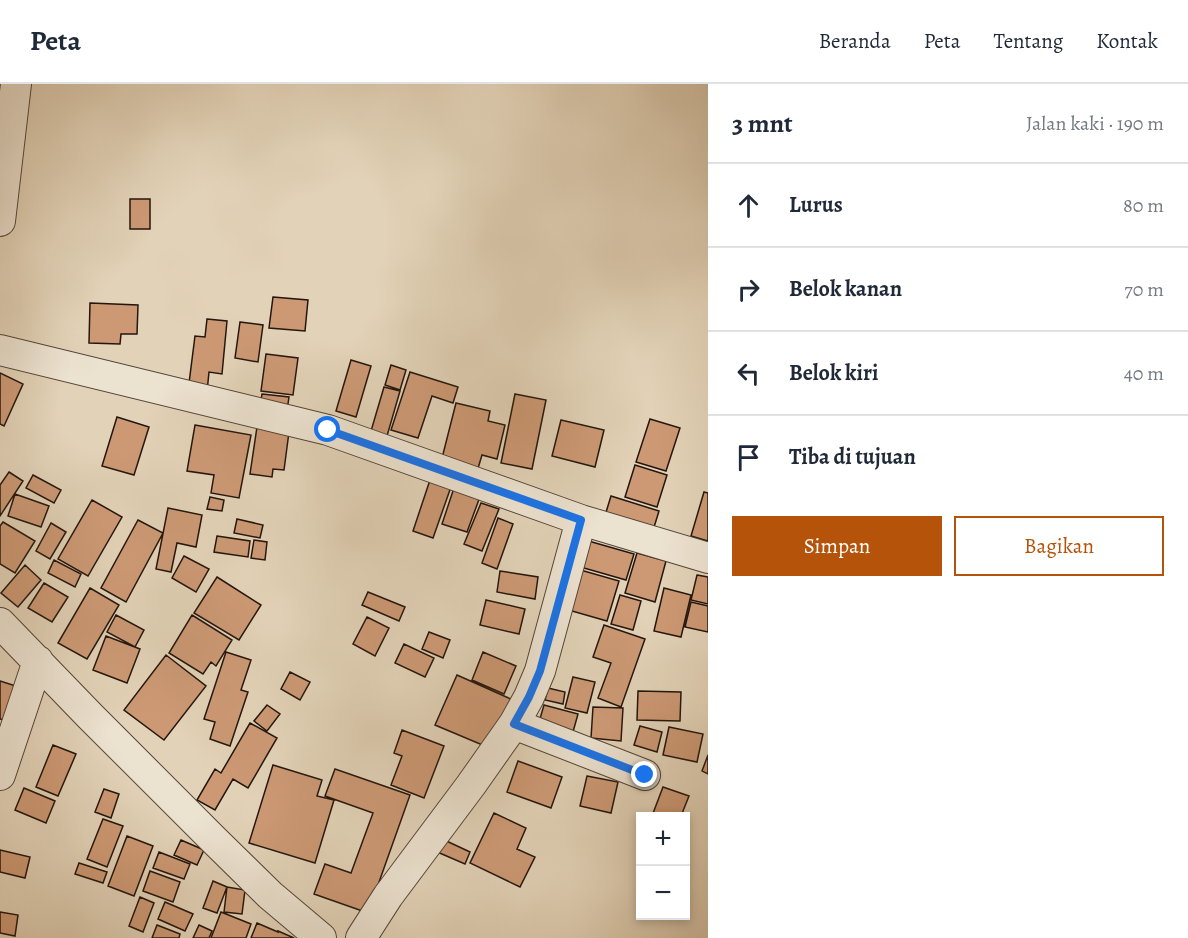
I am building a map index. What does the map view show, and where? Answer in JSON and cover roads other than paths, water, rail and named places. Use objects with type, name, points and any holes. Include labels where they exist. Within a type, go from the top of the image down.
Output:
[{"type":"street","points":[[0,221],[16,84]]},
{"type":"street","points":[[0,350],[328,430],[581,520],[708,558]]},
{"type":"street","points":[[361,938],[388,896],[514,724],[529,697],[540,671],[581,520]]},
{"type":"street","points":[[0,623],[270,895],[321,938]]},
{"type":"street","points":[[0,775],[38,661]]},
{"type":"street","points":[[514,724],[645,775]]}]
